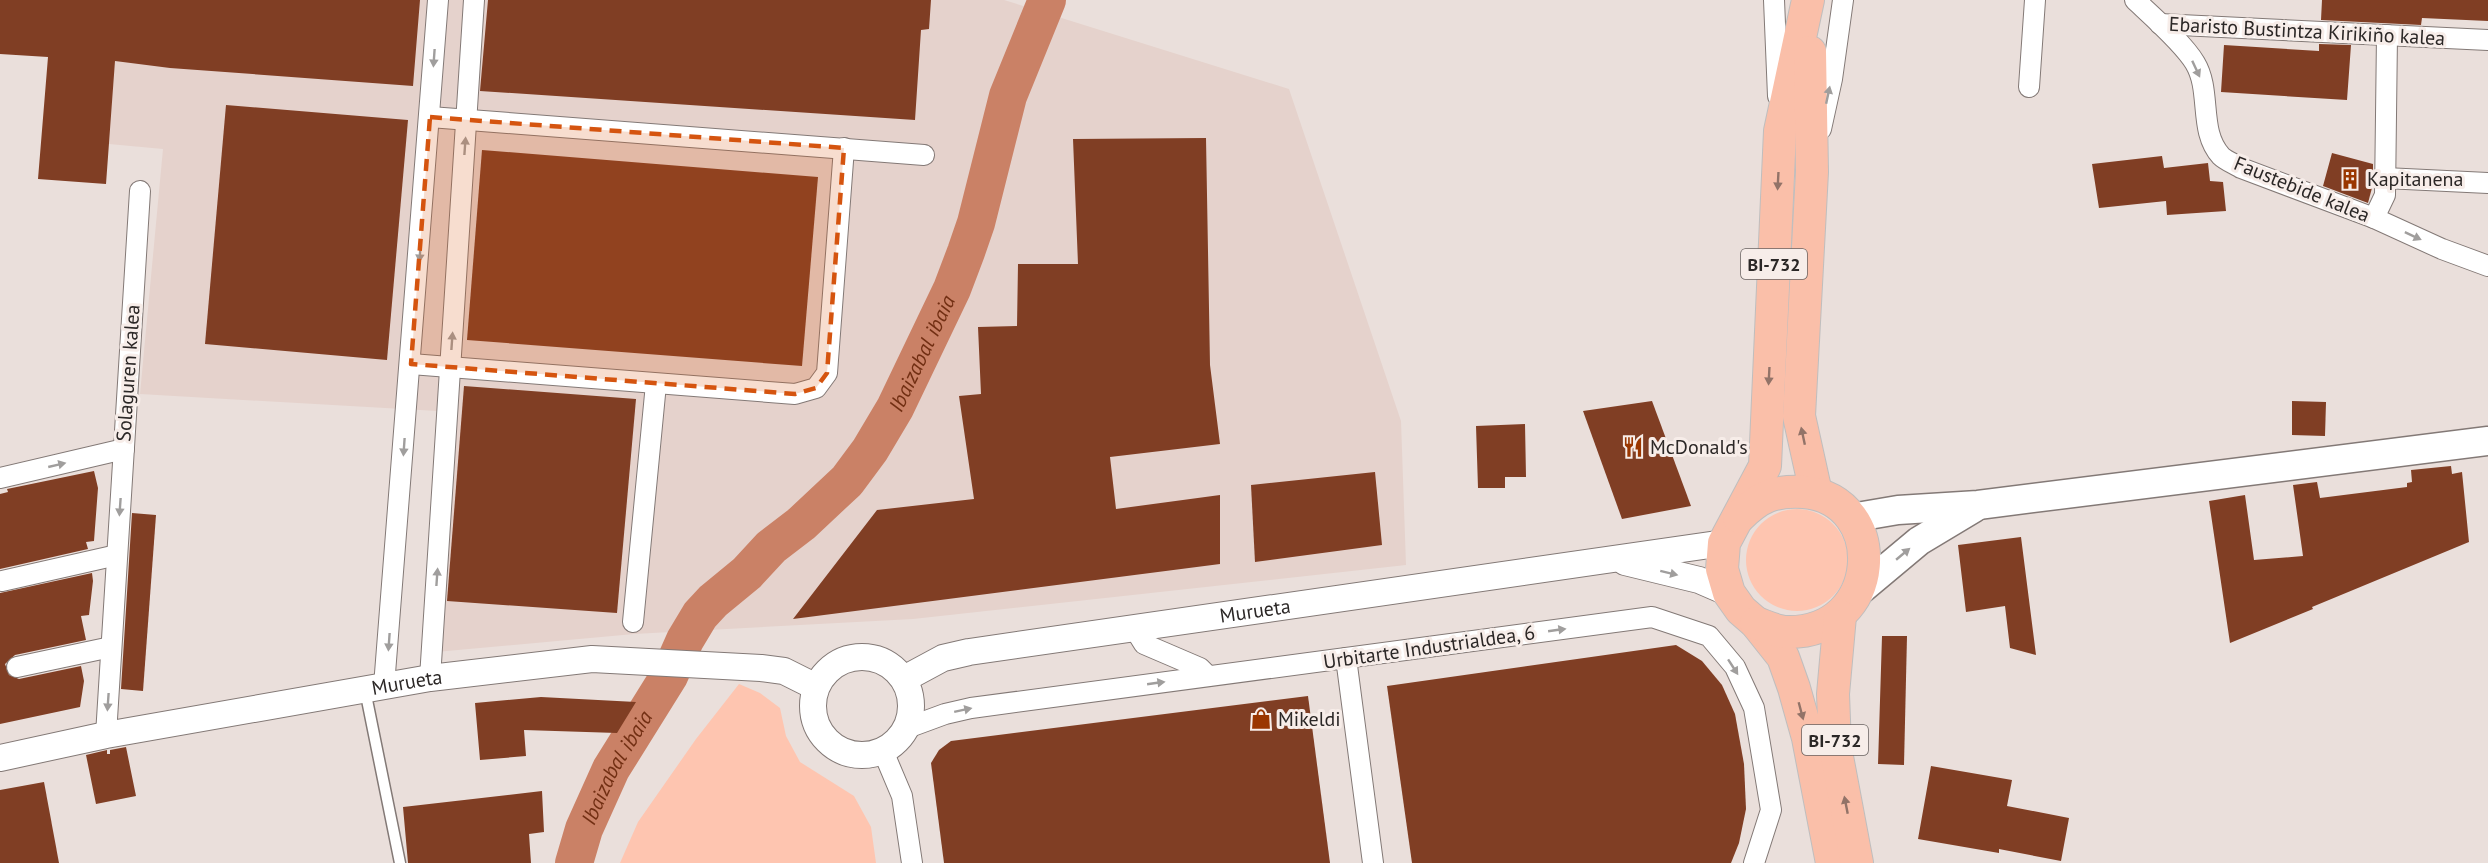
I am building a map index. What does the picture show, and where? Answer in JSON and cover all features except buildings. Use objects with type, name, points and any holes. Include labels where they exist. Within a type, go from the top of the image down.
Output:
[{"type":"main road","name":"BI-732","points":[[1809,0],[1780,131],[1765,466],[1729,532],[1722,568],[1729,593],[1783,657],[1808,738],[1829,856]]},
{"type":"main road","name":"BI-732","points":[[1809,0],[1812,172],[1798,416],[1816,493]]},
{"type":"main road","points":[[1851,518],[1898,510],[1978,505],[2488,441]]},
{"type":"main road","name":"BI-732","points":[[1729,532],[1756,501],[1785,490],[1816,493],[1835,503],[1851,518],[1862,541],[1865,567],[1849,604],[1833,694],[1835,746],[1857,863]]},
{"type":"main road","points":[[1849,604],[1919,541],[1978,505]]},
{"type":"main road","name":"BI-732","points":[[1756,623],[1784,632],[1814,630],[1849,604]]},
{"type":"street","points":[[375,688],[411,364],[438,0]]},
{"type":"street","points":[[430,678],[474,0]]},
{"type":"street","points":[[1774,0],[1780,131]]},
{"type":"street","points":[[1812,172],[1832,79],[1843,0]]},
{"type":"street","points":[[2029,87],[2035,0]]},
{"type":"street","name":"Ebaristo Bustintza Kirikiño kalea","points":[[2134,0],[2160,24],[2488,40]]},
{"type":"street","name":"Faustebide kalea","points":[[2160,24],[2195,63],[2205,89],[2211,140],[2222,156],[2241,168],[2374,218],[2442,249],[2488,266]]},
{"type":"street","points":[[2374,218],[2385,195],[2387,35]]},
{"type":"street","points":[[430,117],[924,155]]},
{"type":"street","points":[[411,364],[795,394],[816,387],[826,373],[843,148]]},
{"type":"street","points":[[2385,178],[2488,183]]},
{"type":"street","name":"Solaguren kalea","points":[[106,735],[140,191]]},
{"type":"street","points":[[633,622],[656,384]]},
{"type":"street","points":[[0,478],[124,449]]},
{"type":"street","name":"Murueta","points":[[904,679],[943,658],[969,652],[1613,560],[1729,532]]},
{"type":"street","points":[[2,581],[117,555]]},
{"type":"street","name":"Murueta","points":[[1613,560],[1699,580],[1729,593]]},
{"type":"street","name":"Urbitarte Industrialdea, 6","points":[[907,728],[945,714],[971,708],[1653,617],[1709,636],[1735,668],[1754,708],[1771,810],[1754,863]]},
{"type":"street","points":[[1134,628],[1144,644],[1200,668],[1208,676]]},
{"type":"street","points":[[16,667],[111,647]]},
{"type":"street","points":[[866,657],[881,660],[894,668],[904,679],[910,695],[912,712],[907,728],[897,741],[884,751],[869,755],[854,755],[840,751],[818,730],[813,716],[812,701],[816,687],[824,674],[836,663],[850,658],[866,657]]},
{"type":"street","points":[[1346,658],[1373,863]]},
{"type":"street","name":"Murueta","points":[[0,758],[106,735],[430,678],[592,659],[784,671],[816,687]]},
{"type":"street","points":[[884,751],[902,796],[912,863]]},
{"type":"lane","points":[[375,688],[400,863]]},
{"type":"highlighted area","points":[[430,117],[844,148],[827,373],[816,388],[795,394],[411,364]]},
{"type":"shaded area","points":[[119,0],[1004,0],[1289,89],[1401,421],[1406,565],[913,619],[634,634],[436,652],[455,412],[140,394],[163,149],[109,144]]},
{"type":"shaded area","points":[[1797,509],[1826,517],[1840,531],[1848,560],[1840,589],[1826,603],[1797,611],[1768,603],[1754,589],[1746,560],[1754,531],[1768,517]]},
{"type":"shaded area","points":[[739,684],[760,693],[780,708],[786,736],[800,762],[854,796],[871,827],[876,863],[620,863],[638,822],[696,739]]},
{"type":"waterway","name":"Ibaizabal ibaia","points":[[574,863],[584,829],[611,769],[669,676],[685,640],[700,615],[747,573],[771,547],[801,524],[847,481],[870,450],[895,408],[952,289],[966,252],[976,223],[1008,96],[1047,0]]},
{"type":"place","name":"Kapitanena","points":[[2350,179]]},
{"type":"place","name":"McDonald's","points":[[1633,447]]},
{"type":"place","name":"Mikeldi","points":[[1261,719]]}]
